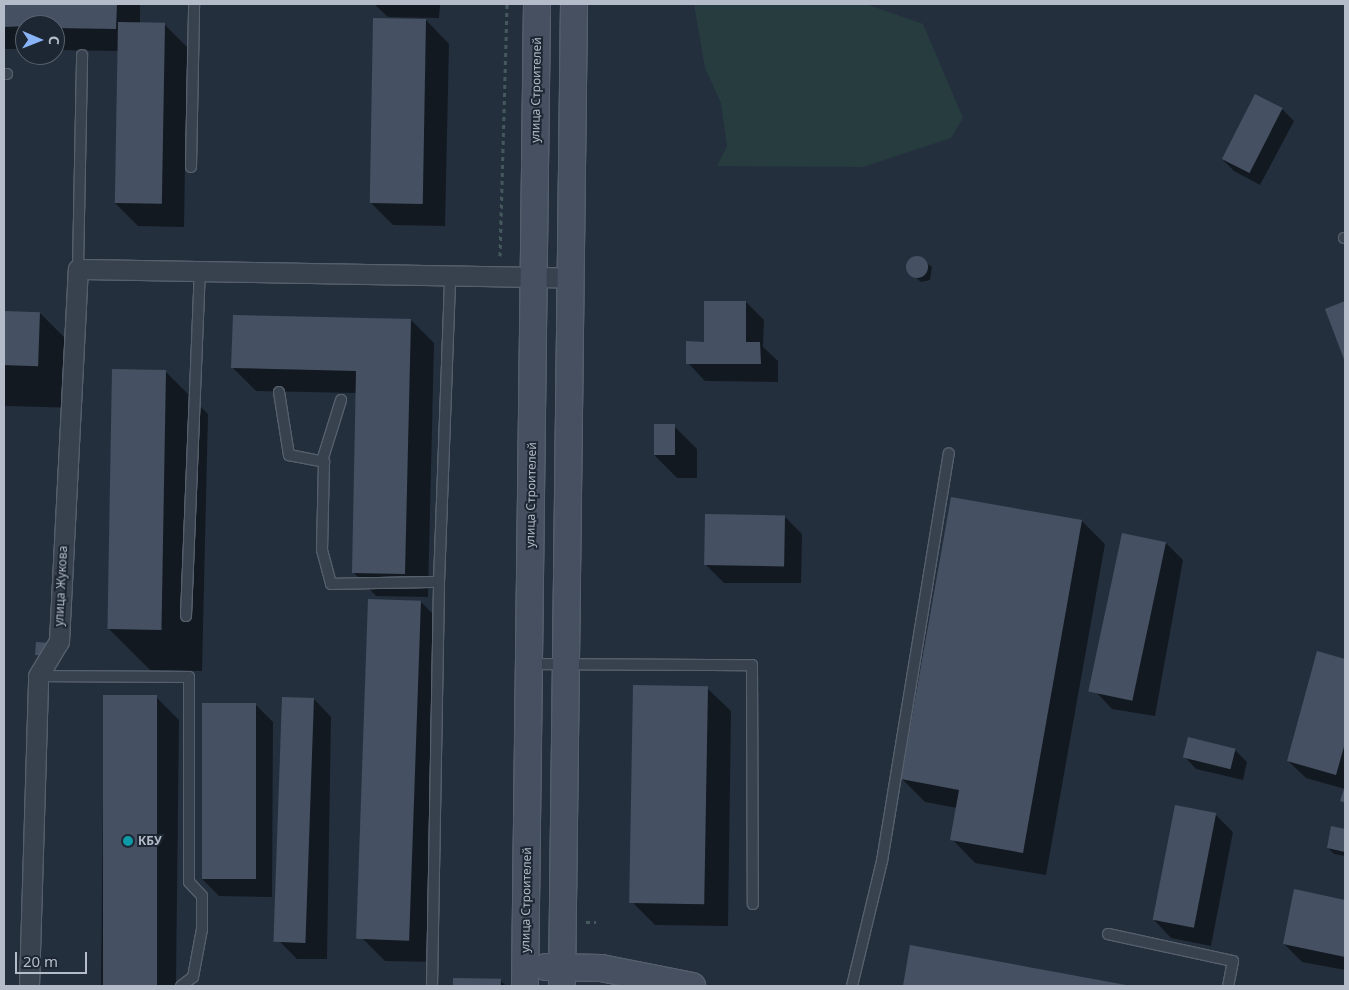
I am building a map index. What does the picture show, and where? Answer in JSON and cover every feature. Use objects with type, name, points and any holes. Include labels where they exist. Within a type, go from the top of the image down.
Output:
[{"type":"street","name":"улица Строителей","points":[[525,977],[537,4]]},
{"type":"street","points":[[563,977],[574,4]]},
{"type":"street","points":[[78,269],[533,280],[571,278]]},
{"type":"street","name":"улица Жукова","points":[[29,986],[38,676],[59,641],[78,269]]},
{"type":"street","points":[[525,977],[563,977],[601,968],[692,986]]},
{"type":"lane","points":[[191,167],[194,4]]},
{"type":"lane","points":[[78,269],[82,56]]},
{"type":"lane","points":[[186,616],[200,272]]},
{"type":"lane","points":[[432,986],[440,582],[450,278]]},
{"type":"lane","points":[[279,392],[289,455],[322,461]]},
{"type":"lane","points":[[341,400],[322,461],[322,550],[331,584],[440,582]]},
{"type":"lane","points":[[852,986],[882,861],[949,453]]},
{"type":"lane","points":[[529,664],[566,666],[752,665],[753,904]]},
{"type":"lane","points":[[38,676],[189,677],[189,882],[202,896],[202,929],[193,977],[181,986]]},
{"type":"lane","points":[[1108,934],[1233,961],[1228,986]]},
{"type":"path","points":[[500,279],[507,4]]},
{"type":"green space","points":[[694,4],[866,4],[923,24],[963,118],[951,138],[863,167],[717,166],[727,146],[721,103],[705,68]]},
{"type":"building","points":[[4,4],[117,4],[116,29],[65,28],[65,15],[15,15],[15,27],[4,27]]},
{"type":"building","points":[[373,18],[426,19],[423,204],[370,203]]},
{"type":"building","points":[[118,22],[165,23],[162,204],[115,203]]},
{"type":"building","points":[[1255,94],[1283,108],[1249,173],[1222,159]]},
{"type":"building","points":[[917,256],[925,259],[928,267],[925,275],[917,278],[909,275],[906,267],[909,259]]},
{"type":"building","points":[[704,301],[746,301],[746,342],[760,342],[761,364],[686,364],[686,341],[704,342]]},
{"type":"building","points":[[1345,301],[1345,362],[1325,309]]},
{"type":"building","points":[[4,311],[40,312],[38,366],[4,365]]},
{"type":"building","points":[[233,315],[411,319],[405,574],[352,573],[356,371],[231,368]]},
{"type":"building","points":[[112,369],[166,370],[161,630],[107,629]]},
{"type":"building","points":[[654,424],[675,424],[675,455],[654,455]]},
{"type":"building","points":[[951,497],[1082,520],[1023,853],[950,840],[959,790],[901,779]]},
{"type":"building","points":[[705,514],[785,515],[784,566],[704,565]]},
{"type":"building","points":[[1122,533],[1166,542],[1132,701],[1088,691]]},
{"type":"building","points":[[368,599],[421,601],[409,941],[356,939]]},
{"type":"building","points":[[36,642],[51,643],[50,656],[35,655]]},
{"type":"building","points":[[1317,651],[1345,659],[1345,743],[1336,775],[1287,761]]},
{"type":"building","points":[[633,685],[708,686],[704,904],[629,903]]},
{"type":"building","name":"КБУ","points":[[103,695],[157,695],[157,986],[103,986]]},
{"type":"building","points":[[282,697],[314,698],[305,943],[273,942]]},
{"type":"building","points":[[202,703],[256,703],[256,879],[202,879]]},
{"type":"building","points":[[1188,737],[1236,749],[1230,769],[1183,757]]},
{"type":"building","points":[[1345,786],[1345,803],[1340,801]]},
{"type":"building","points":[[1175,805],[1216,813],[1194,928],[1153,920]]},
{"type":"building","points":[[1331,826],[1345,829],[1345,852],[1327,848]]},
{"type":"building","points":[[1294,889],[1345,900],[1345,957],[1283,944]]},
{"type":"building","points":[[910,945],[1126,985],[1126,986],[903,986]]},
{"type":"building","points":[[453,978],[501,979],[501,986],[453,986]]},
{"type":"place","name":"КБУ","points":[[128,841]]}]
